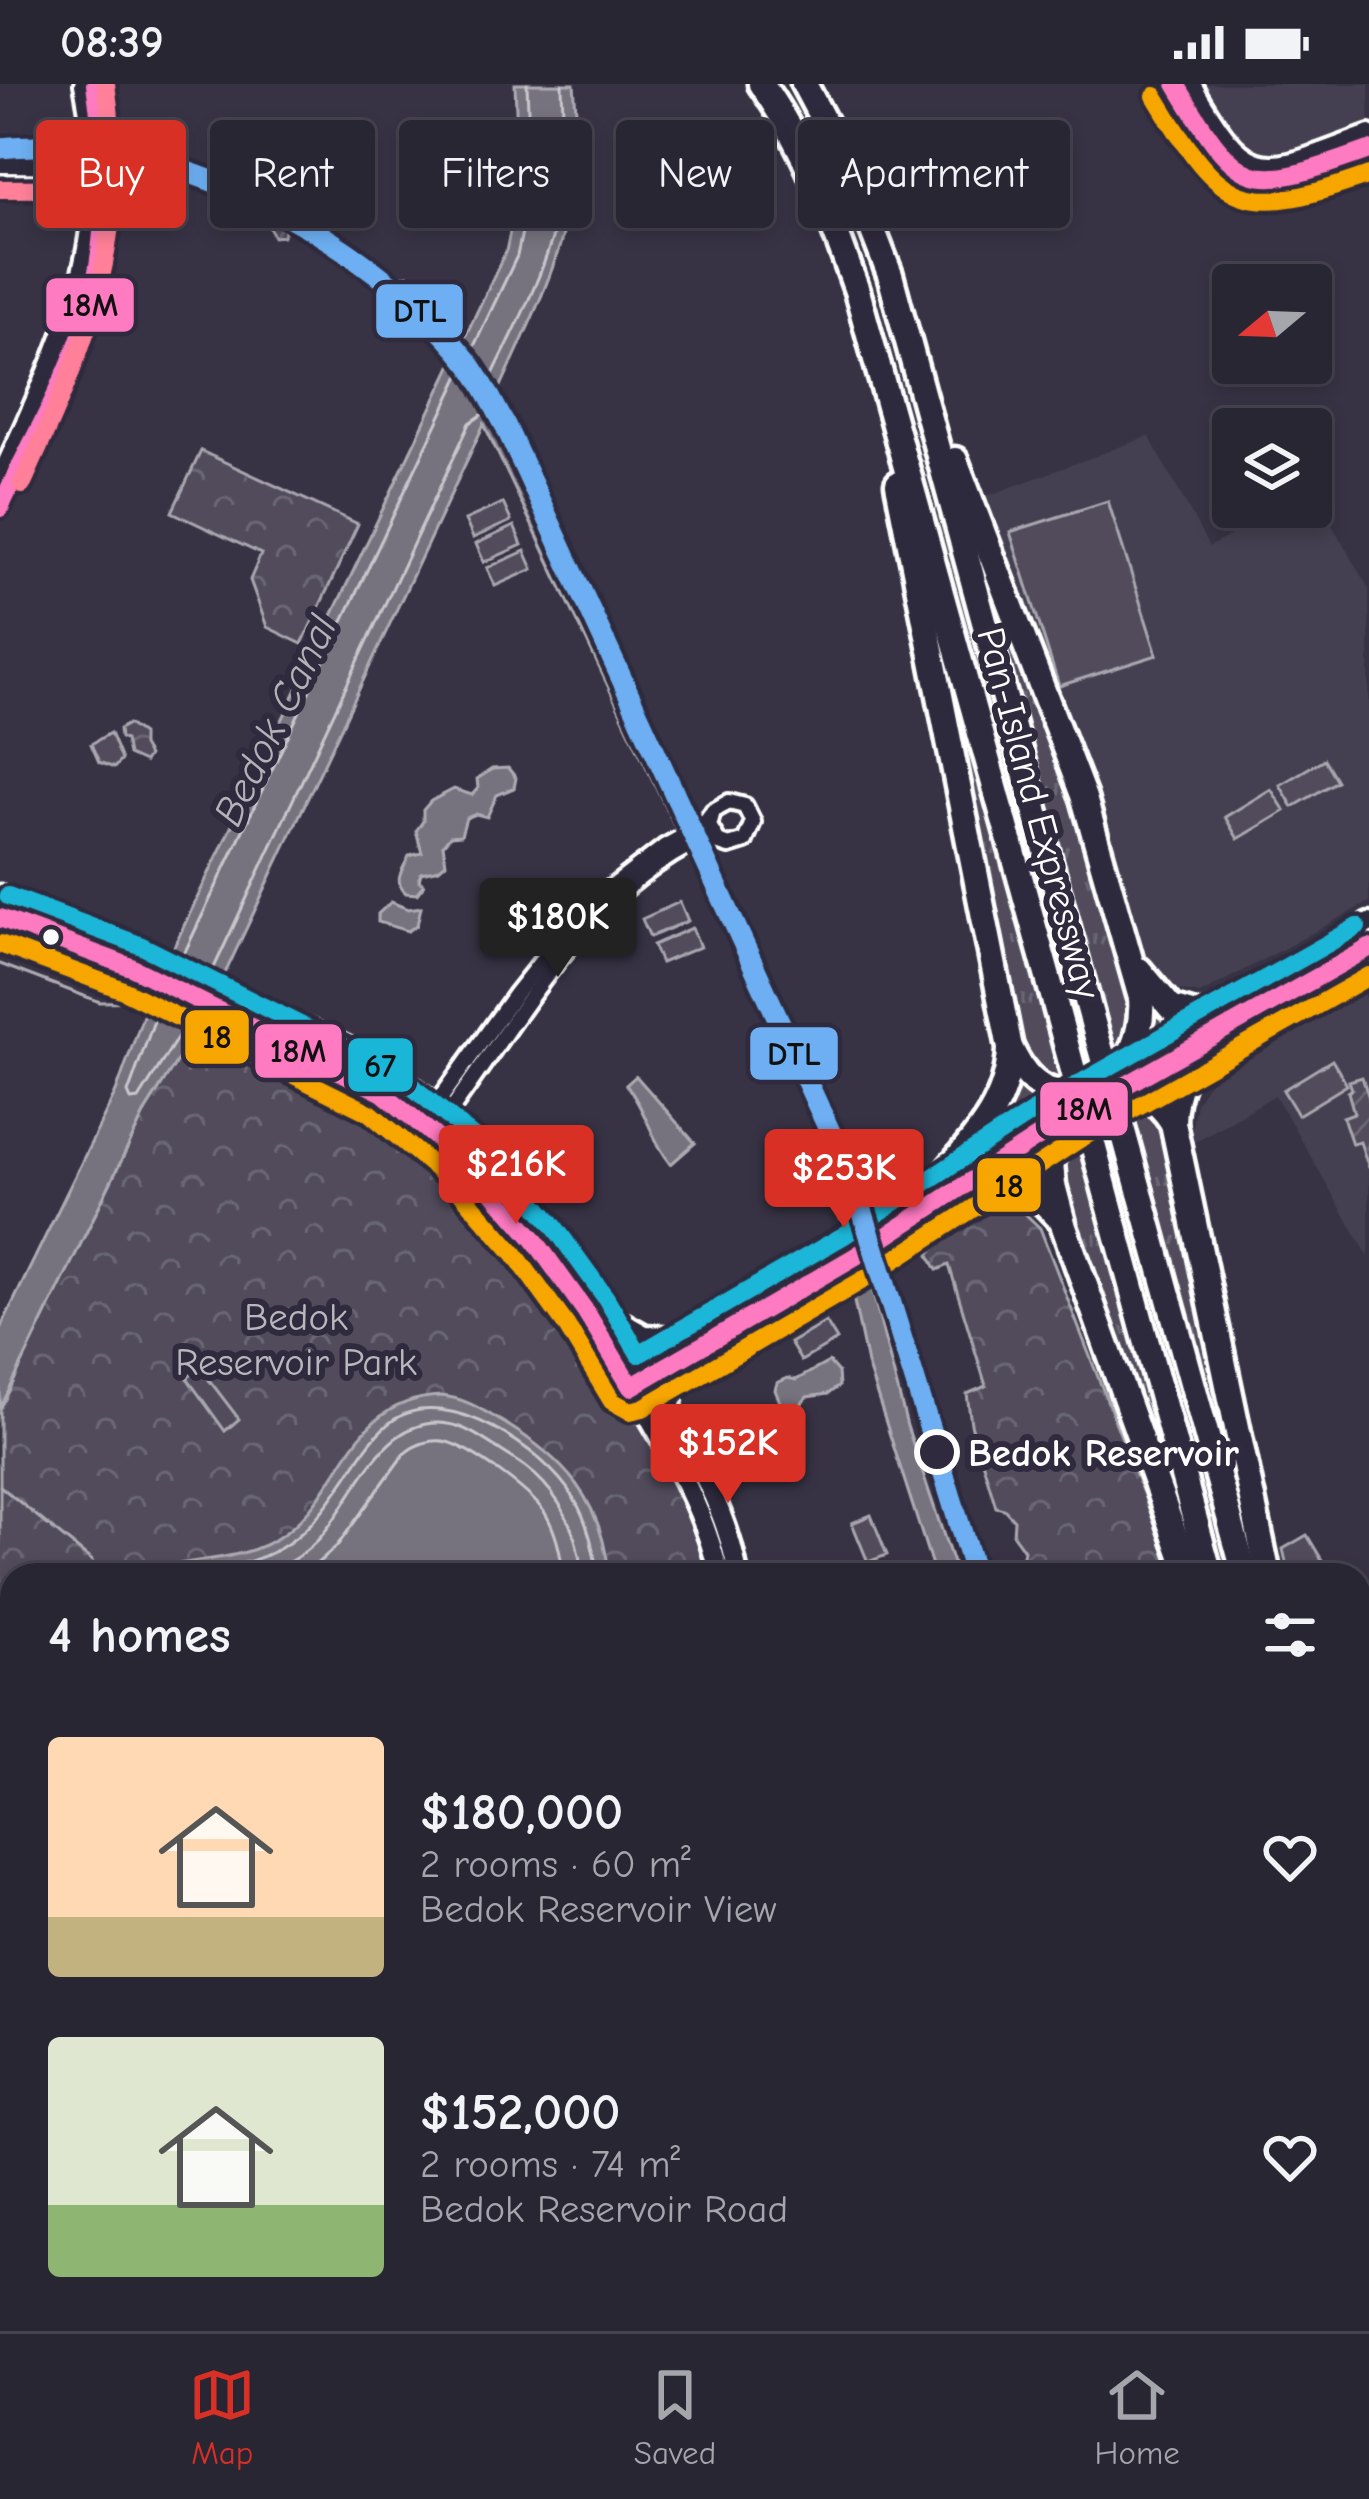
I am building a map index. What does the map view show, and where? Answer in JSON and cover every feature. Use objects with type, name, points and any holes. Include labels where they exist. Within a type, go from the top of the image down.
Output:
[{"type":"highway","name":"Pan-Island Expressway","points":[[761,84],[808,163],[857,291],[1207,1563]]},
{"type":"highway","name":"Pan-Island Expressway","points":[[804,84],[868,214],[931,417],[1242,1563]]},
{"type":"highway","points":[[857,291],[1010,1048],[1009,1075],[1000,1100],[947,1172]]},
{"type":"highway","points":[[931,417],[947,438],[1067,749],[1130,952],[1142,1009],[1099,1088],[1056,1139],[1051,1162],[1064,1227],[1185,1563]]},
{"type":"highway","points":[[1130,952],[1171,1008],[1207,1027],[1180,1082],[1173,1123],[1265,1563]]},
{"type":"highway","points":[[1010,1048],[1036,1084],[1151,1097],[1173,1123]]},
{"type":"highway","points":[[981,1174],[1036,1192],[1064,1227]]},
{"type":"main road","points":[[0,895],[134,959],[236,1019],[353,1076],[429,1128],[532,1238],[670,1416],[718,1509],[734,1563]]},
{"type":"main road","points":[[0,918],[134,959],[245,1000],[388,1069],[442,1111],[521,1191],[612,1315],[702,1514],[716,1563]]},
{"type":"main road","points":[[1207,1027],[1369,923]]},
{"type":"main road","points":[[635,1373],[676,1337],[947,1172],[1207,1027],[1369,947]]},
{"type":"main road","points":[[635,1373],[697,1347],[856,1256],[981,1174],[1099,1088]]},
{"type":"main road","points":[[612,1315],[645,1335],[676,1337]]},
{"type":"main road","points":[[670,1416],[674,1384],[697,1347]]},
{"type":"street","points":[[82,84],[90,120]]},
{"type":"street","points":[[95,84],[97,120]]},
{"type":"street","points":[[1176,84],[1221,157],[1247,176],[1280,179],[1369,150]]},
{"type":"street","points":[[1193,84],[1230,144],[1261,163],[1288,161],[1369,134]]},
{"type":"street","points":[[0,154],[36,156]]},
{"type":"street","points":[[0,165],[36,163]]},
{"type":"street","points":[[0,475],[57,350],[89,228]]},
{"type":"street","points":[[0,508],[66,369],[90,304],[101,228]]},
{"type":"street","points":[[429,1128],[516,993],[582,910],[682,843],[706,836],[731,846],[745,841],[753,828],[752,817],[745,806],[722,803],[711,814],[706,836]]},
{"type":"street","points":[[706,836],[711,814]]},
{"type":"shaded area","points":[[1206,84],[1369,84],[1369,125],[1285,155],[1259,156],[1239,139]]},
{"type":"shaded area","points":[[1149,436],[1209,547],[1243,528],[1332,525],[1369,589],[1369,902],[1200,994],[1179,990],[1162,976],[1139,944],[1081,758],[982,498]]},
{"type":"shaded area","points":[[1359,987],[1369,1005],[1369,1257],[1275,1095],[1194,1142],[1192,1129],[1196,1102],[1215,1073]]},
{"type":"green space","points":[[270,228],[285,228],[283,236],[274,237]]},
{"type":"green space","points":[[407,275],[410,290],[423,301],[414,313],[413,327],[401,338],[394,337],[391,331],[405,308],[398,298],[401,277]]},
{"type":"green space","points":[[883,377],[1074,1078],[1063,1095],[950,1169],[1009,1075]]},
{"type":"green space","points":[[946,438],[1137,966],[1202,1017],[1103,1062]]},
{"type":"green space","points":[[201,451],[358,524],[302,644],[267,627],[250,580],[261,554],[172,512]]},
{"type":"green space","points":[[1108,501],[1157,655],[1059,686],[1010,532]]},
{"type":"green space","points":[[503,503],[511,521],[473,538],[465,520]]},
{"type":"green space","points":[[514,526],[522,545],[484,562],[476,544]]},
{"type":"green space","points":[[525,551],[533,569],[495,586],[487,568]]},
{"type":"green space","points":[[128,724],[142,734],[148,756],[144,762],[128,755],[125,740],[120,738],[119,729]]},
{"type":"green space","points":[[110,733],[121,760],[114,768],[99,762],[91,744]]},
{"type":"green space","points":[[1324,759],[1337,781],[1293,807],[1280,785]]},
{"type":"green space","points":[[1271,789],[1285,811],[1238,839],[1225,817]]},
{"type":"green space","points":[[680,902],[688,921],[650,937],[642,919]]},
{"type":"green space","points":[[692,928],[700,947],[661,963],[653,945]]},
{"type":"green space","name":"Bedok Reservoir Park","points":[[205,1016],[232,1029],[236,1022],[382,1098],[495,1199],[514,1236],[563,1286],[680,1479],[710,1563],[0,1563],[0,1409],[146,1110]]},
{"type":"green space","points":[[1211,1037],[1174,1101],[1266,1563],[1242,1563],[1115,1104]]},
{"type":"green space","points":[[1332,1060],[1347,1085],[1298,1115],[1283,1090]]},
{"type":"green space","points":[[1362,1077],[1369,1098],[1369,1168],[1360,1142],[1352,1144],[1343,1117],[1354,1113],[1349,1081]]},
{"type":"green space","points":[[1076,1125],[1206,1563],[1185,1563],[1054,1210],[981,1174]]},
{"type":"green space","points":[[990,1201],[1018,1207],[1040,1228],[1170,1563],[1021,1563],[1024,1550],[1013,1535],[1014,1520],[996,1507],[971,1424],[967,1394],[986,1386],[949,1265],[937,1270],[929,1255],[961,1210]]},
{"type":"green space","points":[[826,1322],[837,1340],[801,1361],[790,1343]]},
{"type":"green space","points":[[200,1368],[239,1419],[225,1431],[187,1378]]},
{"type":"green space","points":[[871,1515],[887,1555],[868,1562],[852,1523]]},
{"type":"green space","points":[[1307,1535],[1324,1563],[1286,1563],[1283,1549]]},
{"type":"water","points":[[515,84],[574,84],[576,120],[516,120]]},
{"type":"water","points":[[511,228],[564,228],[548,281],[497,395],[831,1111],[857,1207],[840,1218],[813,1119],[484,424],[205,1016],[146,1110],[0,1409],[0,1329],[116,1092],[149,999],[506,251]]},
{"type":"water","points":[[508,768],[516,778],[514,788],[497,795],[487,817],[466,818],[461,835],[450,836],[443,845],[446,863],[421,873],[419,880],[424,885],[417,894],[406,893],[400,875],[409,856],[422,853],[416,831],[423,810],[454,789],[472,795],[478,788],[477,779],[492,769]]},
{"type":"water","points":[[391,902],[408,909],[421,907],[417,925],[408,931],[378,922],[378,914]]},
{"type":"water","points":[[636,1076],[695,1143],[671,1164],[626,1085]]},
{"type":"water","points":[[869,1278],[907,1426],[953,1563],[931,1563],[867,1364],[851,1287]]},
{"type":"water","points":[[829,1362],[838,1372],[839,1386],[828,1394],[807,1397],[794,1413],[785,1414],[775,1390],[777,1383],[796,1380]]},
{"type":"water","points":[[441,1396],[465,1402],[543,1450],[588,1503],[607,1563],[183,1563],[250,1551],[285,1533],[306,1514],[367,1429],[386,1412],[410,1401]]},
{"type":"waterway","points":[[0,964],[100,1002],[147,1001]]},
{"type":"waterway","points":[[0,1486],[92,1561]]},
{"type":"transit line","name":"18M","points":[[0,508],[64,377],[91,302],[104,209],[95,84]]},
{"type":"transit line","points":[[22,485],[66,384],[98,291],[112,196],[106,84]]},
{"type":"transit line","name":"18M","points":[[1176,84],[1217,147],[1252,175],[1298,173],[1369,150]]},
{"type":"transit line","name":"18","points":[[1155,96],[1199,163],[1240,195],[1264,200],[1292,198],[1369,175]]},
{"type":"transit line","name":"DTL","points":[[0,148],[63,147],[128,156],[194,174],[258,201],[375,272],[425,316],[473,369],[505,425],[854,1184],[971,1563]]},
{"type":"transit line","points":[[0,189],[36,189]]},
{"type":"transit line","name":"67","points":[[8,896],[142,946],[396,1073],[486,1148],[551,1222],[606,1298],[639,1354],[843,1236],[1054,1098],[1357,927]]},
{"type":"transit line","name":"18M","points":[[0,918],[131,967],[383,1093],[469,1165],[533,1238],[586,1312],[631,1387],[856,1256],[1066,1119],[1369,948]]},
{"type":"transit line","name":"18","points":[[0,944],[121,989],[370,1113],[452,1182],[514,1253],[566,1325],[612,1401],[630,1411],[643,1408],[868,1277],[1078,1140],[1369,976]]},
{"type":"place","name":"Bedok Reservoir","points":[[937,1452]]},
{"type":"water label","name":"Bedok Canal","points":[[274,720]]}]
